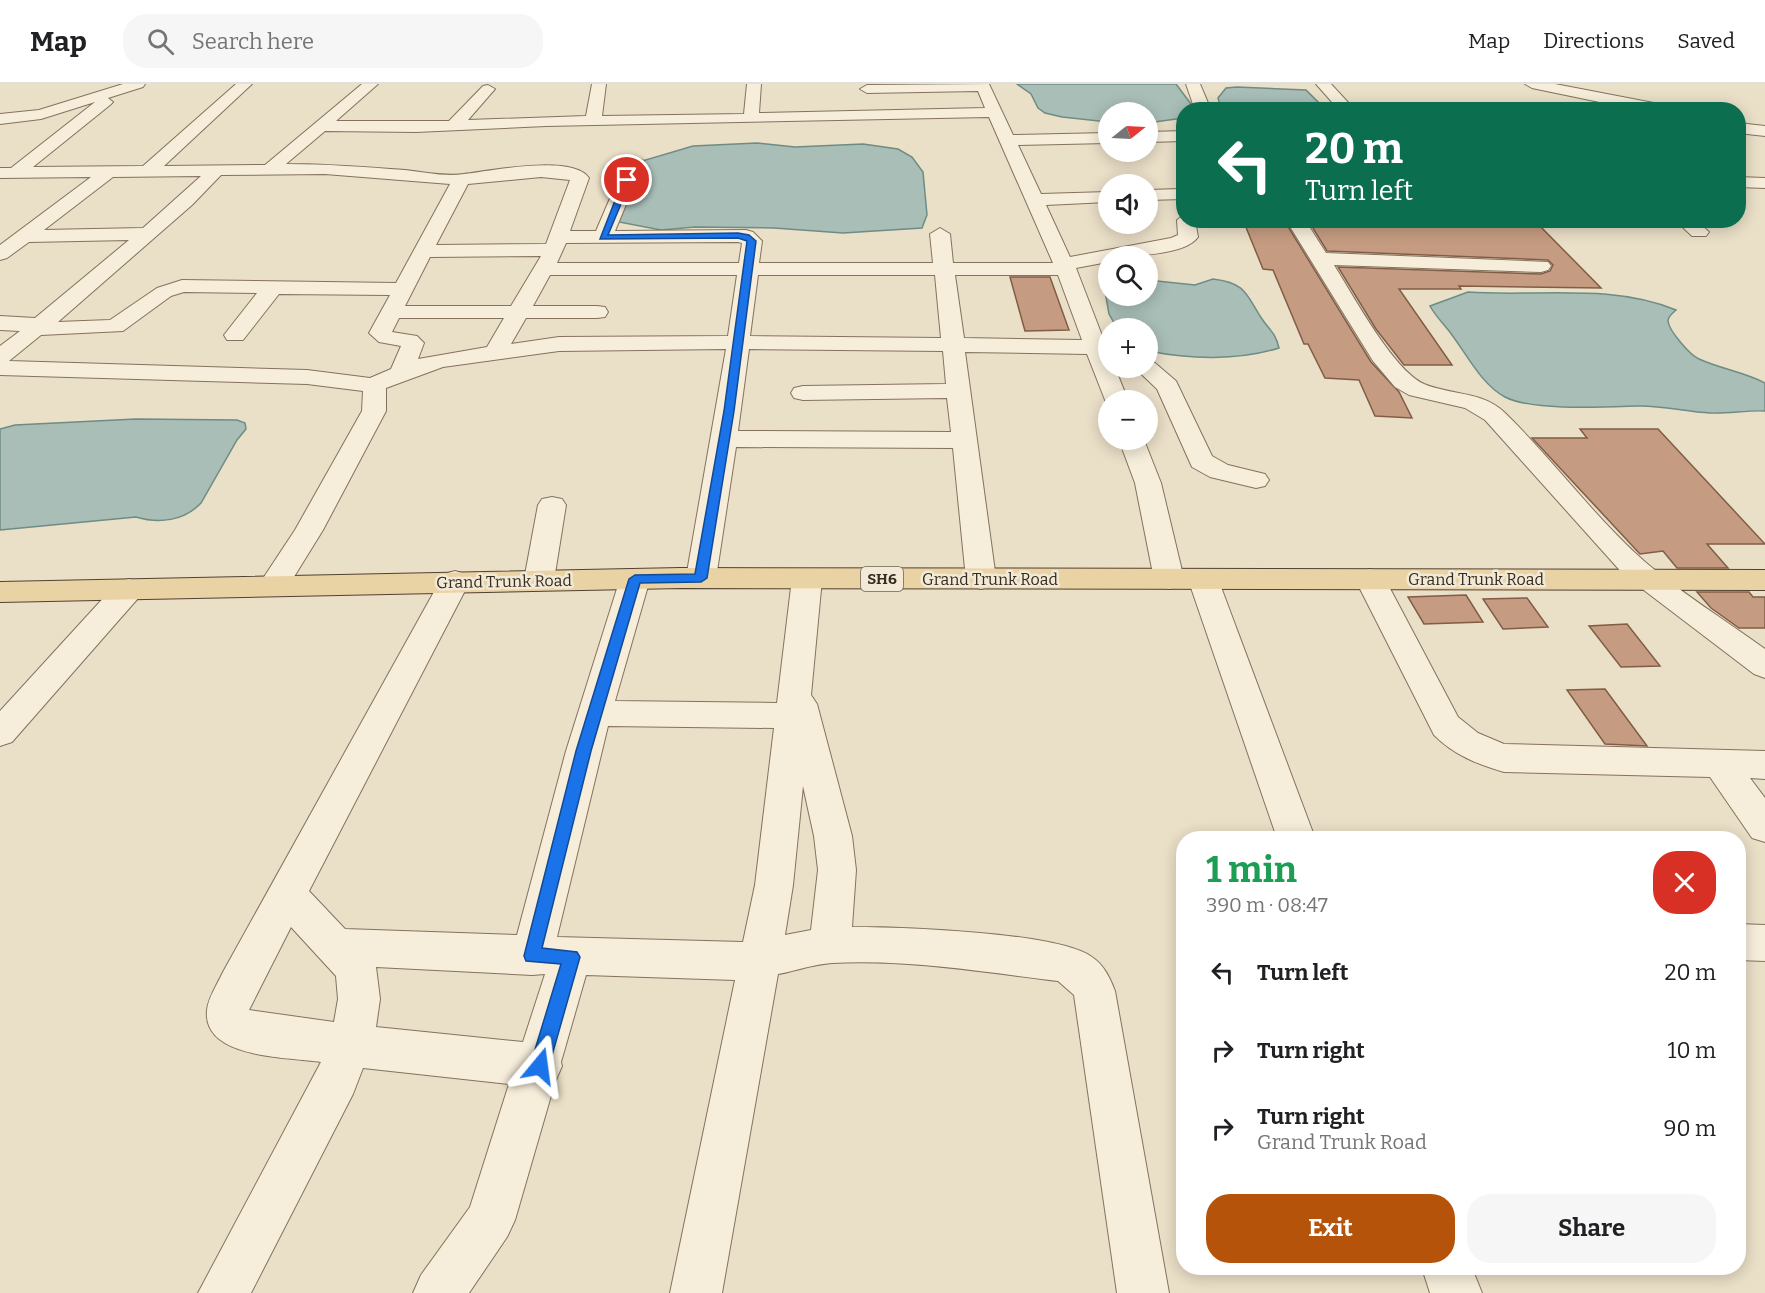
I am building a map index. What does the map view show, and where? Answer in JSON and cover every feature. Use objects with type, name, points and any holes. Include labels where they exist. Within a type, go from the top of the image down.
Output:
[{"type":"main road","name":"Grand Trunk Road","points":[[0,592],[454,581],[701,578],[1765,580]]},
{"type":"street","points":[[0,119],[41,114],[138,84]]},
{"type":"street","points":[[150,170],[245,84]]},
{"type":"street","points":[[272,168],[371,84]]},
{"type":"street","points":[[593,121],[599,84]]},
{"type":"street","points":[[751,118],[754,84]]},
{"type":"street","points":[[1193,84],[1200,102]]},
{"type":"street","points":[[1323,84],[1340,102]]},
{"type":"street","points":[[1532,84],[1556,86],[1628,102]]},
{"type":"street","points":[[874,115],[866,87],[983,85],[1034,200],[1074,263],[1098,328]]},
{"type":"street","points":[[1556,86],[1569,102]]},
{"type":"street","points":[[454,125],[488,89]]},
{"type":"street","points":[[7,173],[100,108],[110,92]]},
{"type":"street","points":[[322,126],[994,112]]},
{"type":"street","points":[[1746,129],[1765,130]]},
{"type":"street","points":[[1158,137],[1176,136]]},
{"type":"street","points":[[1006,140],[1098,138]]},
{"type":"street","points":[[603,237],[635,161]]},
{"type":"street","points":[[7,173],[272,168],[325,169],[461,180],[513,174],[563,172],[577,175],[580,178],[580,184],[556,244],[496,351]]},
{"type":"street","points":[[0,357],[39,327],[186,201],[218,169]]},
{"type":"street","points":[[0,254],[110,171]]},
{"type":"street","points":[[400,374],[413,343],[408,339],[381,336],[461,180]]},
{"type":"street","points":[[1746,182],[1765,183]]},
{"type":"street","points":[[1158,195],[1176,195]]},
{"type":"street","points":[[1034,200],[1098,197]]},
{"type":"street","points":[[543,269],[943,268],[1074,263],[1177,243],[1188,237],[1187,228]]},
{"type":"street","points":[[1300,228],[1384,361],[1403,382],[1432,396],[1473,403],[1494,415],[1567,498],[1647,580],[1765,666]]},
{"type":"street","points":[[23,236],[146,234]]},
{"type":"street","points":[[940,234],[951,344],[981,579]]},
{"type":"street","points":[[424,251],[556,244],[603,237],[747,236],[752,241],[724,439],[701,578]]},
{"type":"street","points":[[1320,259],[1541,266]]},
{"type":"street","points":[[586,344],[612,269]]},
{"type":"street","points":[[0,323],[39,327],[115,326],[164,292],[182,286],[405,289]]},
{"type":"street","points":[[235,335],[272,289]]},
{"type":"street","points":[[392,312],[597,312]]},
{"type":"street","points":[[805,368],[951,344],[1098,339]]},
{"type":"street","points":[[0,368],[307,378],[373,386],[400,374],[443,360],[541,345],[738,344],[805,368],[957,391]]},
{"type":"street","points":[[800,440],[805,368]]},
{"type":"street","points":[[1158,376],[1169,389],[1201,461],[1219,471],[1256,480]]},
{"type":"street","points":[[273,586],[309,530],[374,411],[376,396],[373,386]]},
{"type":"street","points":[[724,439],[963,440]]},
{"type":"street","points":[[1135,450],[1150,492],[1169,579]]},
{"type":"street","points":[[539,580],[552,505]]},
{"type":"street","points":[[439,1293],[490,1220],[540,1066],[552,956],[595,713],[635,579]]},
{"type":"street","points":[[696,1293],[774,885],[807,579]]},
{"type":"street","points":[[1203,579],[1293,831]]},
{"type":"street","points":[[1370,579],[1446,726],[1462,742],[1478,752],[1504,758],[1765,765]]},
{"type":"street","points":[[454,581],[238,986],[228,1009],[229,1023],[241,1030],[349,1045],[540,1066]]},
{"type":"street","points":[[0,733],[129,589]]},
{"type":"street","points":[[595,713],[794,701]]},
{"type":"street","points":[[794,701],[833,836],[837,870],[830,945]]},
{"type":"street","points":[[1720,764],[1765,827]]},
{"type":"street","points":[[224,1293],[337,1077],[349,1045],[359,999],[356,969],[338,947],[286,895]]},
{"type":"street","points":[[1746,942],[1765,943]]},
{"type":"street","points":[[338,947],[686,962],[760,959],[830,945],[932,948],[1060,962],[1077,967],[1087,977],[1094,991],[1143,1293]]},
{"type":"street","points":[[1450,1275],[1456,1293]]},
{"type":"water","points":[[1017,84],[1176,84],[1190,102],[1176,102],[1176,119],[1158,122],[1158,102],[1098,102],[1098,121],[1062,117],[1045,113],[1038,108],[1031,94]]},
{"type":"water","points":[[1226,88],[1306,90],[1318,102],[1219,102],[1218,98]]},
{"type":"water","points":[[757,143],[795,147],[863,144],[898,149],[912,157],[923,172],[927,215],[922,228],[843,233],[774,228],[695,227],[661,230],[619,222],[642,161],[693,146]]},
{"type":"water","points":[[1213,279],[1239,287],[1274,335],[1279,348],[1230,357],[1180,356],[1158,353],[1158,318],[1111,318],[1109,314],[1108,306],[1158,306],[1158,281],[1195,285]]},
{"type":"water","points":[[1468,292],[1625,296],[1676,310],[1669,318],[1669,325],[1690,353],[1699,359],[1765,383],[1765,411],[1717,413],[1646,406],[1550,406],[1505,397],[1482,377],[1430,306]]},
{"type":"water","points":[[136,419],[237,420],[245,423],[246,429],[237,440],[201,503],[187,514],[162,520],[136,517],[0,530],[0,429],[15,425]]},
{"type":"building","points":[[1246,228],[1289,228],[1371,362],[1399,392],[1412,418],[1375,416],[1359,380],[1325,378],[1308,344],[1304,344],[1273,270],[1263,269]]},
{"type":"building","points":[[1313,228],[1542,228],[1601,288],[1459,286],[1461,289],[1399,289],[1452,365],[1404,365],[1376,329],[1338,267],[1541,274],[1550,271],[1553,265],[1548,260],[1327,251]]},
{"type":"building","points":[[1010,277],[1050,277],[1069,330],[1025,331]]},
{"type":"building","points":[[1580,429],[1658,429],[1765,544],[1707,544],[1728,568],[1677,568],[1663,551],[1640,554],[1532,438],[1587,438]]},
{"type":"building","points":[[1697,592],[1749,592],[1753,597],[1765,597],[1765,628],[1739,628],[1711,608]]},
{"type":"building","points":[[1466,595],[1483,622],[1424,624],[1408,597]]},
{"type":"building","points":[[1527,598],[1548,627],[1503,629],[1483,599]]},
{"type":"building","points":[[1627,624],[1660,666],[1621,667],[1589,626]]},
{"type":"building","points":[[1605,689],[1647,746],[1605,744],[1567,690]]},
{"type":"route","points":[[540,1066],[571,957],[532,956],[584,751],[635,579],[701,578],[729,411],[752,241],[747,236],[603,237],[627,180]]}]
